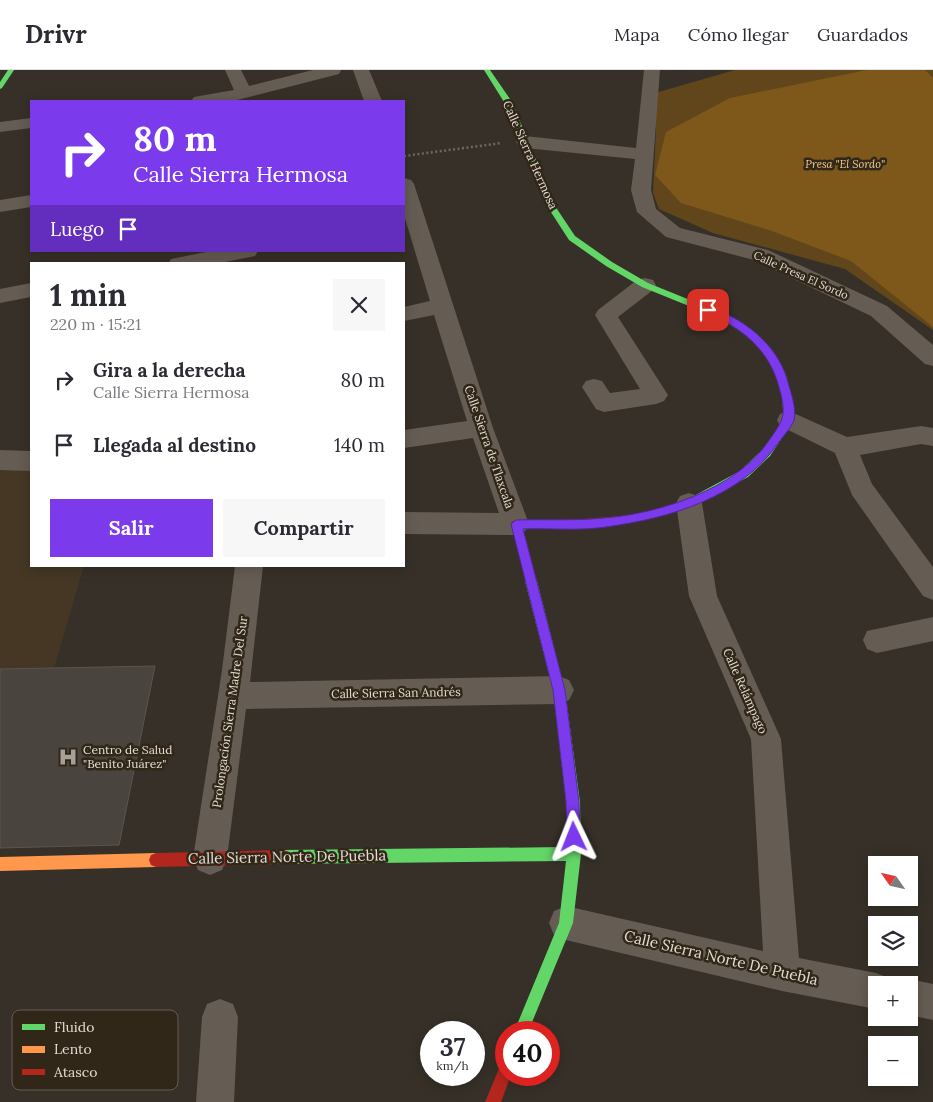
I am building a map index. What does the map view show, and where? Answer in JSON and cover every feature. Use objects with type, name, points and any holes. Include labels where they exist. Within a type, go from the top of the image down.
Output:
[{"type":"street","points":[[0,87],[11,70]]},
{"type":"street","points":[[233,70],[244,93]]},
{"type":"street","points":[[225,100],[244,93],[333,70]]},
{"type":"street","points":[[361,70],[373,100]]},
{"type":"street","name":"Calle Sierra Hermosa","points":[[487,70],[508,102],[551,206],[572,238],[609,264],[645,284],[724,317],[754,336],[772,357],[781,375],[787,398],[789,420]]},
{"type":"street","name":"Calle Presa El Sordo","points":[[651,72],[641,190],[647,212],[674,233],[761,256],[879,311],[933,358]]},
{"type":"street","points":[[0,127],[30,123]]},
{"type":"street","points":[[525,142],[644,154]]},
{"type":"street","name":"Calle Sierra de Tlaxcala","points":[[405,191],[410,224],[443,306],[481,428],[516,524],[559,690],[573,802],[574,854],[566,923],[526,1021]]},
{"type":"street","points":[[0,206],[30,201]]},
{"type":"street","points":[[189,262],[243,252]]},
{"type":"street","points":[[594,387],[604,403],[656,394],[606,315],[645,284]]},
{"type":"street","points":[[0,296],[30,290]]},
{"type":"street","points":[[405,314],[443,306]]},
{"type":"street","points":[[405,522],[605,523],[641,517],[689,503],[744,474],[766,454],[789,420],[845,447],[875,444],[921,435],[933,437]]},
{"type":"street","points":[[405,439],[481,428]]},
{"type":"street","points":[[845,447],[861,488],[933,588]]},
{"type":"street","points":[[0,460],[30,461]]},
{"type":"street","name":"Calle Relámpago","points":[[689,503],[703,596],[766,739],[782,973]]},
{"type":"street","name":"Prolongación Sierra Madre Del Sur","points":[[210,858],[249,567]]},
{"type":"street","points":[[878,640],[933,629]]},
{"type":"street","name":"Calle Sierra San Andrés","points":[[232,696],[559,690]]},
{"type":"street","name":"Calle Sierra Norte De Puebla","points":[[0,864],[210,858],[574,854]]},
{"type":"street","name":"Calle Sierra Norte De Puebla","points":[[566,923],[782,973],[868,989]]},
{"type":"street","points":[[918,1000],[933,1002]]},
{"type":"street","points":[[215,1102],[220,1017]]},
{"type":"street","points":[[493,1102],[499,1086]]},
{"type":"path","points":[[405,156],[525,142]]},
{"type":"shaded area","name":"Presa \"El Sordo\"","points":[[735,70],[933,70],[933,330],[845,269],[713,233],[659,209],[653,193],[656,130],[655,93]]},
{"type":"shaded area","points":[[0,467],[30,468],[30,567],[84,567],[54,668],[0,669]]},
{"type":"water","name":"Presa \"El Sordo\"","points":[[867,70],[925,70],[933,78],[933,327],[851,261],[772,231],[681,203],[655,175],[666,132],[730,98]]},
{"type":"building","name":"Centro de Salud \"Benito Juárez\"","points":[[155,666],[119,845],[0,848],[0,669]]},
{"type":"traffic: fast","points":[[0,87],[11,70]]},
{"type":"traffic: fast","points":[[487,70],[508,102],[551,206],[572,238],[609,264],[645,285],[724,317],[754,336],[772,357],[781,375],[787,398],[789,420],[766,453],[744,474],[696,500]]},
{"type":"traffic: fast","points":[[526,1021],[566,923],[574,854],[573,802],[559,690],[531,581]]},
{"type":"traffic: fast","points":[[284,857],[574,854]]},
{"type":"traffic: slow","points":[[0,864],[156,860]]},
{"type":"traffic: jam","points":[[531,581],[516,524],[608,522],[631,519],[676,509],[696,500]]},
{"type":"traffic: jam","points":[[156,860],[284,857]]},
{"type":"traffic: jam","points":[[493,1102],[499,1086]]},
{"type":"place","name":"Centro de Salud \"Benito Juárez\"","points":[[68,757]]},
{"type":"route","points":[[574,837],[573,802],[559,690],[516,524],[605,523],[668,510],[722,488],[744,474],[766,454],[789,420],[787,398],[781,375],[772,357],[754,336],[724,317],[708,310]]}]
